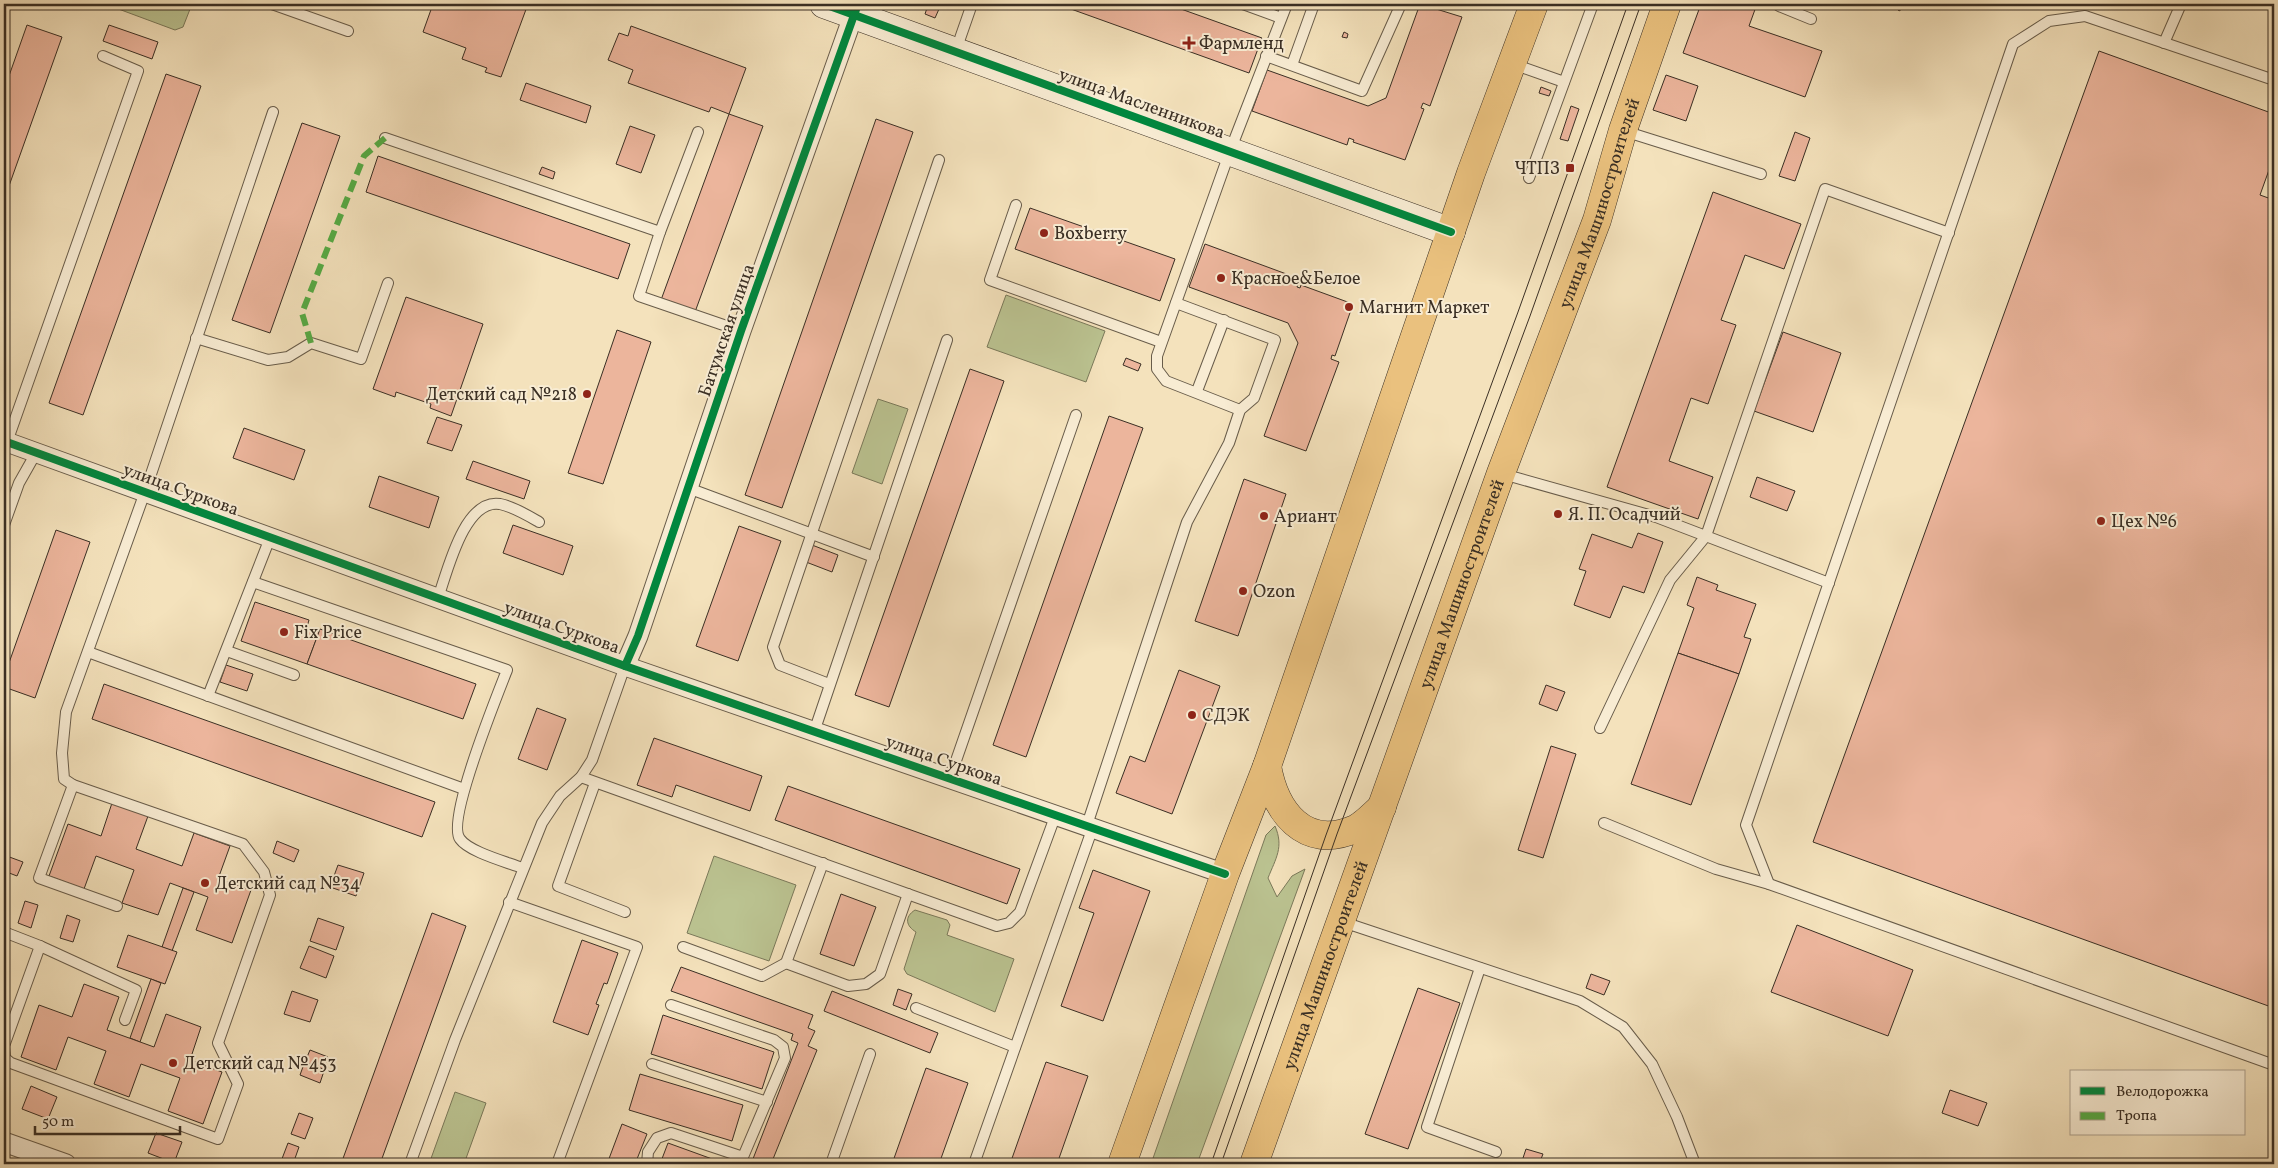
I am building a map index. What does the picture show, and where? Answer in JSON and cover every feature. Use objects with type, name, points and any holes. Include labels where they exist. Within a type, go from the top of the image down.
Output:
[{"type":"main road","points":[[1122,1164],[1225,874],[1267,766],[1451,232],[1534,4]]},
{"type":"main road","name":"улица Машиностроителей","points":[[1254,1164],[1501,473],[1597,220],[1623,130],[1668,4]]},
{"type":"main road","points":[[1267,766],[1270,788],[1280,808],[1293,823],[1309,831],[1326,835],[1356,828],[1382,807]]},
{"type":"street","name":"улица Масленникова","points":[[824,4],[856,9],[955,52],[1451,232]]},
{"type":"street","name":"Батумская улица","points":[[625,666],[638,636],[741,331],[856,9]]},
{"type":"street","name":"улица Суркова","points":[[5,441],[625,666],[1225,874]]},
{"type":"street","points":[[4,1142],[66,1164]]},
{"type":"lane","points":[[272,4],[348,31]]},
{"type":"lane","points":[[955,52],[972,4]]},
{"type":"lane","points":[[1243,4],[1281,18]]},
{"type":"lane","points":[[1240,410],[1166,381],[1157,369],[1157,356],[1230,151],[1287,4]]},
{"type":"lane","points":[[1292,65],[1314,4]]},
{"type":"lane","points":[[1266,56],[1362,91],[1401,4]]},
{"type":"lane","points":[[1529,178],[1593,4]]},
{"type":"lane","points":[[1780,4],[1779,6],[1811,19]]},
{"type":"lane","points":[[2164,43],[2181,4]]},
{"type":"lane","points":[[1768,884],[1746,825],[2014,44],[2049,21],[2085,16],[2274,80]]},
{"type":"lane","points":[[5,441],[138,71],[103,56]]},
{"type":"lane","points":[[1512,63],[1564,82]]},
{"type":"lane","points":[[40,946],[4,1046],[5,1058],[12,1063],[218,1138],[238,1084],[218,1042],[270,895],[264,872],[242,844],[73,784],[64,779],[62,752],[66,712],[145,492],[274,112]]},
{"type":"lane","points":[[1623,130],[1761,174]]},
{"type":"lane","points":[[698,132],[660,232],[639,296],[741,331]]},
{"type":"lane","points":[[385,138],[660,232]]},
{"type":"lane","points":[[829,684],[780,665],[773,646],[810,533],[939,160]]},
{"type":"lane","points":[[1600,728],[1670,580],[1706,536],[1825,189],[1949,233]]},
{"type":"lane","points":[[1016,205],[990,280],[1161,342]]},
{"type":"lane","points":[[196,338],[268,360],[288,357],[310,343],[361,359],[388,284]]},
{"type":"lane","points":[[974,1164],[1090,826],[1187,522],[1229,443],[1240,410],[1254,398],[1275,340],[1176,303]]},
{"type":"lane","points":[[1198,392],[1224,320]]},
{"type":"lane","points":[[814,732],[947,340]]},
{"type":"lane","points":[[950,778],[1076,415]]},
{"type":"lane","points":[[4,525],[6,514],[19,483],[36,453]]},
{"type":"lane","points":[[1501,473],[1656,517],[1829,584]]},
{"type":"lane","points":[[688,488],[874,557]]},
{"type":"lane","points":[[438,598],[463,530],[473,515],[485,506],[498,504],[513,508],[539,522]]},
{"type":"lane","points":[[208,696],[270,538]]},
{"type":"lane","points":[[253,582],[506,670],[464,789],[457,827],[458,838],[468,847],[522,868]]},
{"type":"lane","points":[[227,651],[294,675]]},
{"type":"lane","points":[[88,652],[464,789]]},
{"type":"lane","points":[[410,1164],[455,1040],[522,868],[542,823],[560,796],[581,777],[592,760],[625,666]]},
{"type":"lane","points":[[581,777],[997,926],[1009,923],[1020,912],[1056,814]]},
{"type":"lane","points":[[595,783],[558,886],[626,912]]},
{"type":"lane","points":[[73,784],[39,878],[117,906]]},
{"type":"lane","points":[[1604,823],[1716,869],[1768,884],[2274,1065]]},
{"type":"lane","points":[[683,947],[762,976],[786,963],[823,863]]},
{"type":"lane","points":[[786,963],[848,986],[866,984],[880,974],[908,894]]},
{"type":"lane","points":[[509,902],[637,948],[557,1164]]},
{"type":"lane","points":[[1341,921],[1580,1001],[1623,1027],[1652,1064],[1677,1117],[1695,1164]]},
{"type":"lane","points":[[4,932],[40,946],[136,990],[125,1020]]},
{"type":"lane","points":[[1480,968],[1427,1127],[1496,1152]]},
{"type":"lane","points":[[647,1164],[648,1152],[657,1138],[671,1133],[742,1161],[785,1058],[783,1047],[774,1040],[671,1005]]},
{"type":"lane","points":[[916,1008],[1015,1047]]},
{"type":"lane","points":[[831,1164],[870,1054]]},
{"type":"lane","points":[[652,1064],[767,1102]]},
{"type":"green space","points":[[105,4],[192,4],[183,27],[175,30]]},
{"type":"green space","points":[[1006,295],[1105,331],[1086,382],[987,347]]},
{"type":"green space","points":[[878,399],[908,409],[882,484],[852,473]]},
{"type":"green space","points":[[1275,826],[1278,833],[1279,846],[1268,878],[1277,897],[1292,876],[1305,869],[1197,1164],[1151,1164],[1266,835]]},
{"type":"green space","points":[[714,856],[796,885],[769,961],[687,933]]},
{"type":"green space","points":[[915,910],[947,920],[950,925],[947,935],[1014,959],[995,1012],[907,974],[904,969],[916,932],[908,924],[908,918]]},
{"type":"green space","points":[[455,1092],[486,1103],[464,1164],[429,1164]]},
{"type":"building","points":[[433,4],[528,4],[501,77],[485,72],[487,68],[462,59],[466,48],[423,32]]},
{"type":"building","points":[[1057,4],[1167,4],[1262,38],[1249,73]]},
{"type":"building","points":[[1420,4],[1462,17],[1430,106],[1423,103],[1421,108],[1424,109],[1405,160],[1353,142],[1354,140],[1349,138],[1347,145],[1252,111],[1267,70],[1368,106],[1386,98]]},
{"type":"building","points":[[1701,4],[1757,4],[1749,26],[1822,51],[1805,97],[1683,53]]},
{"type":"building","points":[[1894,4],[1909,4],[1899,11]]},
{"type":"building","points":[[2257,4],[2274,4],[2274,10]]},
{"type":"building","points":[[928,5],[939,9],[935,18],[925,14]]},
{"type":"building","points":[[27,25],[62,37],[4,200],[4,90]]},
{"type":"building","points":[[109,25],[158,42],[152,59],[103,41]]},
{"type":"building","points":[[631,26],[746,68],[729,114],[711,107],[709,112],[628,83],[633,70],[608,60],[619,33],[628,36]]},
{"type":"building","points":[[1344,32],[1348,34],[1347,38],[1342,37]]},
{"type":"building","name":"Цех №6","points":[[2099,51],[2274,114],[2274,156],[2260,195],[2274,200],[2274,1008],[1813,842]]},
{"type":"building","points":[[166,74],[201,86],[83,415],[49,403]]},
{"type":"building","points":[[1666,75],[1698,86],[1686,121],[1653,110]]},
{"type":"building","points":[[526,83],[591,106],[586,123],[520,100]]},
{"type":"building","points":[[1541,87],[1551,91],[1549,96],[1539,93]]},
{"type":"building","points":[[1571,106],[1579,109],[1568,141],[1560,139]]},
{"type":"building","points":[[729,114],[763,126],[695,312],[661,300]]},
{"type":"building","points":[[876,119],[913,132],[782,508],[745,495]]},
{"type":"building","points":[[302,123],[340,136],[270,333],[232,320]]},
{"type":"building","points":[[630,126],[655,135],[641,173],[616,164]]},
{"type":"building","points":[[1795,132],[1810,138],[1795,181],[1779,176]]},
{"type":"building","points":[[378,156],[630,244],[618,279],[366,192]]},
{"type":"building","points":[[542,167],[555,172],[553,179],[539,174]]},
{"type":"building","points":[[1713,192],[1801,224],[1784,269],[1745,255],[1721,320],[1736,325],[1708,404],[1691,398],[1669,461],[1713,477],[1698,519],[1607,487]]},
{"type":"building","points":[[1030,208],[1175,259],[1160,301],[1015,249]]},
{"type":"building","points":[[1205,244],[1300,279],[1297,287],[1300,288],[1301,285],[1353,304],[1335,356],[1332,355],[1331,359],[1339,362],[1306,451],[1264,436],[1298,343],[1288,323],[1189,287]]},
{"type":"building","points":[[406,297],[483,324],[451,416],[430,408],[431,404],[396,392],[395,397],[373,389]]},
{"type":"building","points":[[617,330],[651,342],[603,484],[568,473]]},
{"type":"building","points":[[1783,332],[1841,353],[1813,432],[1754,411]]},
{"type":"building","points":[[1126,358],[1141,364],[1138,371],[1123,365]]},
{"type":"building","points":[[970,369],[1004,381],[889,707],[855,695]]},
{"type":"building","points":[[1109,416],[1143,428],[1026,757],[993,745]]},
{"type":"building","points":[[437,417],[462,425],[452,451],[427,443]]},
{"type":"building","points":[[244,428],[305,450],[294,480],[233,458]]},
{"type":"building","points":[[473,461],[530,481],[524,499],[466,479]]},
{"type":"building","points":[[379,476],[439,497],[429,528],[369,507]]},
{"type":"building","points":[[1757,477],[1795,491],[1787,511],[1750,497]]},
{"type":"building","points":[[1244,479],[1286,494],[1238,636],[1195,621]]},
{"type":"building","points":[[513,525],[573,546],[563,575],[503,553]]},
{"type":"building","points":[[739,526],[781,541],[738,661],[696,646]]},
{"type":"building","points":[[56,530],[90,542],[35,698],[4,687],[4,677]]},
{"type":"building","points":[[1638,533],[1663,542],[1644,593],[1623,586],[1610,618],[1574,605],[1586,571],[1579,569],[1592,534],[1632,548]]},
{"type":"building","points":[[812,545],[838,555],[832,572],[806,562]]},
{"type":"building","points":[[1697,577],[1718,585],[1716,590],[1756,604],[1744,637],[1751,639],[1739,674],[1678,653],[1694,608],[1687,605]]},
{"type":"building","points":[[255,602],[309,620],[307,627],[319,632],[307,664],[241,641]]},
{"type":"building","points":[[320,629],[476,684],[463,719],[307,664]]},
{"type":"building","points":[[1678,653],[1739,674],[1691,805],[1631,784]]},
{"type":"building","points":[[226,665],[253,674],[247,691],[220,682]]},
{"type":"building","points":[[1179,670],[1220,686],[1172,814],[1116,793],[1130,756],[1145,762]]},
{"type":"building","points":[[104,684],[435,802],[422,837],[92,719]]},
{"type":"building","points":[[1546,685],[1565,692],[1557,711],[1539,704]]},
{"type":"building","points":[[537,708],[566,719],[547,770],[518,759]]},
{"type":"building","points":[[654,738],[762,776],[750,811],[676,785],[672,797],[637,785]]},
{"type":"building","points":[[1551,746],[1576,754],[1543,858],[1518,850]]},
{"type":"building","points":[[788,786],[1020,869],[1007,904],[775,820]]},
{"type":"building","points":[[112,803],[148,816],[136,849],[182,866],[194,833],[230,846],[218,879],[251,890],[232,943],[196,930],[208,897],[170,883],[158,915],[122,903],[134,870],[96,856],[84,889],[49,876],[68,824],[101,836]]},
{"type":"building","points":[[277,841],[299,850],[294,862],[273,853]]},
{"type":"building","points":[[4,855],[23,862],[17,876],[4,871]]},
{"type":"building","points":[[338,865],[364,873],[356,896],[330,887]]},
{"type":"building","points":[[1093,870],[1150,891],[1103,1021],[1061,1006],[1094,913],[1079,908]]},
{"type":"building","points":[[183,888],[194,892],[172,951],[162,947]]},
{"type":"building","points":[[841,894],[876,907],[854,966],[820,954]]},
{"type":"building","points":[[25,901],[38,905],[31,928],[18,923]]},
{"type":"building","points":[[432,913],[466,926],[380,1164],[341,1164]]},
{"type":"building","points":[[67,915],[80,920],[73,942],[60,938]]},
{"type":"building","points":[[318,918],[344,927],[336,950],[310,941]]},
{"type":"building","points":[[1797,925],[1913,970],[1888,1036],[1771,992]]},
{"type":"building","points":[[128,935],[177,952],[165,984],[117,967]]},
{"type":"building","points":[[582,940],[618,953],[607,984],[604,983],[596,1004],[599,1005],[588,1035],[553,1022]]},
{"type":"building","points":[[309,946],[334,956],[326,978],[300,968]]},
{"type":"building","points":[[681,967],[813,1015],[808,1028],[815,1031],[808,1046],[817,1050],[771,1164],[751,1164],[798,1043],[791,1040],[793,1034],[671,991]]},
{"type":"building","points":[[1591,974],[1610,981],[1604,995],[1586,988]]},
{"type":"building","points":[[151,979],[161,983],[140,1042],[130,1038]]},
{"type":"building","points":[[84,984],[119,997],[107,1030],[154,1047],[166,1014],[201,1027],[190,1060],[222,1072],[203,1124],[168,1111],[180,1078],[141,1064],[129,1097],[94,1084],[106,1051],[68,1037],[56,1070],[21,1057],[39,1005],[72,1017]]},
{"type":"building","points":[[1418,988],[1460,1003],[1408,1149],[1365,1134]]},
{"type":"building","points":[[898,989],[912,994],[906,1010],[893,1005]]},
{"type":"building","points":[[292,991],[318,1000],[310,1022],[284,1014]]},
{"type":"building","points":[[832,991],[938,1033],[930,1053],[824,1011]]},
{"type":"building","points":[[663,1015],[774,1052],[762,1089],[651,1054]]},
{"type":"building","points":[[310,1050],[328,1057],[323,1069],[305,1062]]},
{"type":"building","points":[[1046,1062],[1088,1076],[1057,1164],[1010,1164]]},
{"type":"building","points":[[304,1064],[324,1071],[320,1083],[300,1075]]},
{"type":"building","points":[[926,1068],[968,1083],[939,1164],[892,1164]]},
{"type":"building","points":[[640,1074],[743,1105],[732,1141],[629,1110]]},
{"type":"building","points":[[31,1086],[57,1097],[48,1119],[22,1109]]},
{"type":"building","points":[[1950,1090],[1987,1103],[1978,1126],[1942,1113]]},
{"type":"building","points":[[299,1113],[313,1118],[305,1139],[291,1134]]},
{"type":"building","points":[[622,1124],[647,1134],[635,1164],[607,1164]]},
{"type":"building","points":[[156,1133],[182,1142],[174,1163],[148,1153]]},
{"type":"building","points":[[288,1143],[299,1147],[293,1164],[280,1164]]},
{"type":"building","points":[[668,1143],[726,1164],[660,1164]]},
{"type":"building","points":[[1526,1149],[1543,1154],[1539,1164],[1521,1164]]},
{"type":"building","points":[[1424,1159],[1440,1164],[1422,1164]]},
{"type":"building","points":[[2201,1160],[2212,1164],[2199,1164]]},
{"type":"tram line","points":[[1211,1164],[1326,835],[1518,312],[1628,4]]},
{"type":"tram line","points":[[1221,1164],[1337,834],[1530,316],[1641,4]]},
{"type":"marked path","points":[[311,343],[302,313],[364,156],[385,138]]},
{"type":"cycle path","points":[[824,4],[1451,232]]},
{"type":"cycle path","points":[[625,666],[638,636],[741,331],[858,4]]},
{"type":"cycle path","points":[[4,441],[625,666],[1225,874]]},
{"type":"place","name":"Фармленд","points":[[1189,43]]},
{"type":"place","name":"ЧТПЗ","points":[[1570,168]]},
{"type":"place","name":"Boxberry","points":[[1044,233]]},
{"type":"place","name":"Красное&Белое","points":[[1221,278]]},
{"type":"place","name":"Магнит Маркет","points":[[1349,307]]},
{"type":"place","name":"Детский сад №218","points":[[587,394]]},
{"type":"place","name":"Я. П. Осадчий","points":[[1558,514]]},
{"type":"place","name":"Ариант","points":[[1264,516]]},
{"type":"place","name":"Цех №6","points":[[2101,521]]},
{"type":"place","name":"Ozon","points":[[1243,591]]},
{"type":"place","name":"Fix Price","points":[[284,632]]},
{"type":"place","name":"СДЭК","points":[[1192,715]]},
{"type":"place","name":"Детский сад №34","points":[[205,883]]},
{"type":"place","name":"Детский сад №453","points":[[173,1063]]}]
